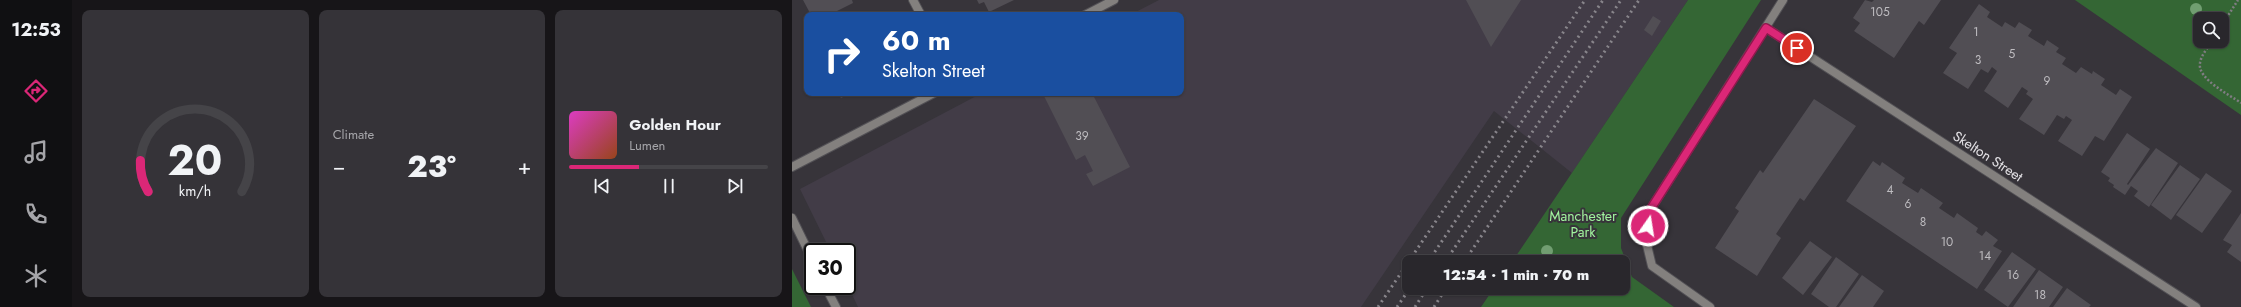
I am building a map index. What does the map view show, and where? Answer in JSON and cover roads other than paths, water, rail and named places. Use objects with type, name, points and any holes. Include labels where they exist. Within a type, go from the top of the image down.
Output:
[{"type":"street","points":[[913,0],[919,12]]},
{"type":"street","points":[[1090,12],[1114,0]]},
{"type":"street","points":[[1710,307],[1652,266],[1646,241],[1650,210],[1783,0]]},
{"type":"street","name":"Skelton Street","points":[[1766,28],[2196,307]]},
{"type":"street","points":[[792,167],[928,96]]},
{"type":"street","points":[[792,218],[804,243]]},
{"type":"street","points":[[830,295],[836,307]]},
{"type":"railway","points":[[1378,307],[1585,0]]},
{"type":"railway","points":[[1433,255],[1603,0]]},
{"type":"railway","points":[[1450,255],[1621,0]]},
{"type":"railway","points":[[1469,255],[1639,0]]},
{"type":"railway","points":[[1397,307],[1405,295]]},
{"type":"railway","points":[[1415,307],[1423,295]]},
{"type":"railway","points":[[1434,307],[1442,295]]},
{"type":"park label","name":"Manchester Park","points":[[1583,224]]}]
